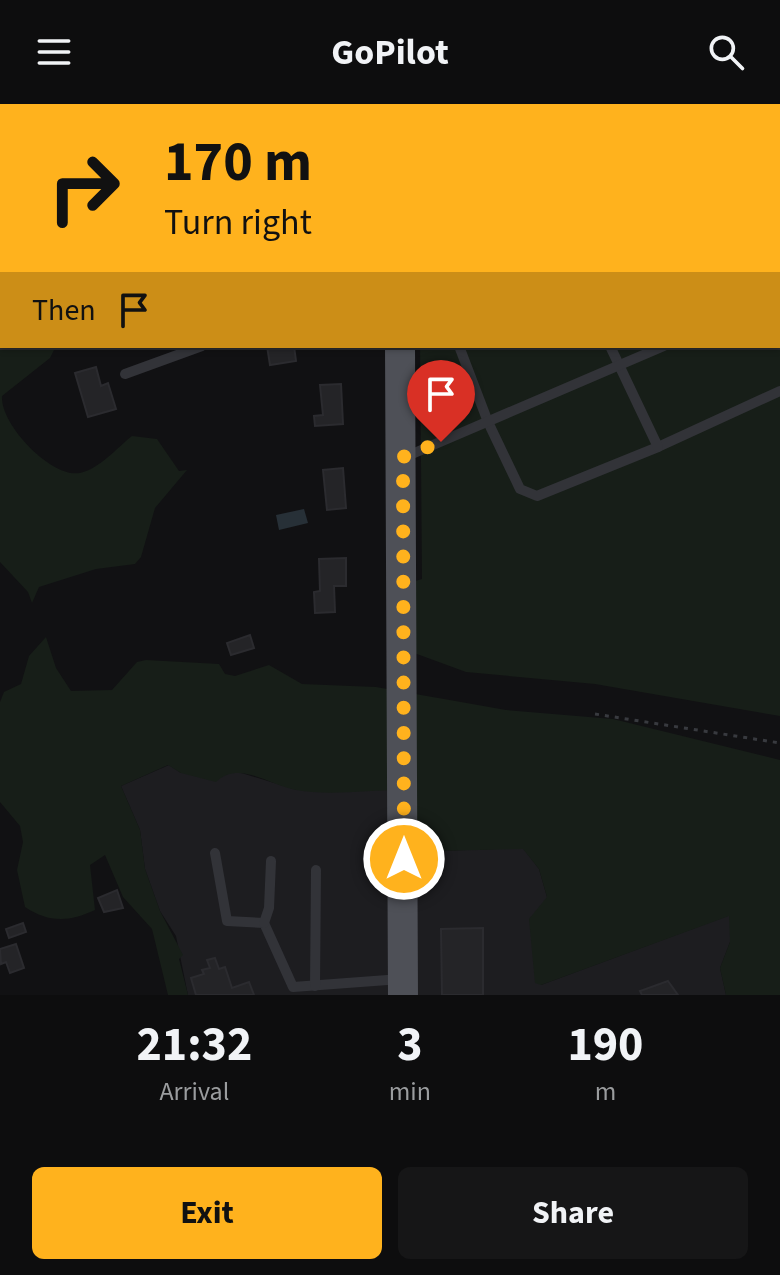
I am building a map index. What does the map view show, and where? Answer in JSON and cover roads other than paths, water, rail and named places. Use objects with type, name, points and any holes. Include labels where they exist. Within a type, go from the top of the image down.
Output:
[{"type":"main road","points":[[400,348],[403,457],[403,987]]},
{"type":"lane","points":[[125,374],[196,348]]},
{"type":"lane","points":[[460,348],[488,422],[520,489],[537,496],[658,447],[780,391]]},
{"type":"lane","points":[[611,348],[658,447]]},
{"type":"lane","points":[[403,457],[659,348]]},
{"type":"lane","points":[[215,853],[227,921],[264,923]]},
{"type":"lane","points":[[271,861],[269,908],[264,923],[295,991],[315,986],[403,987]]},
{"type":"lane","points":[[315,986],[316,870]]}]
